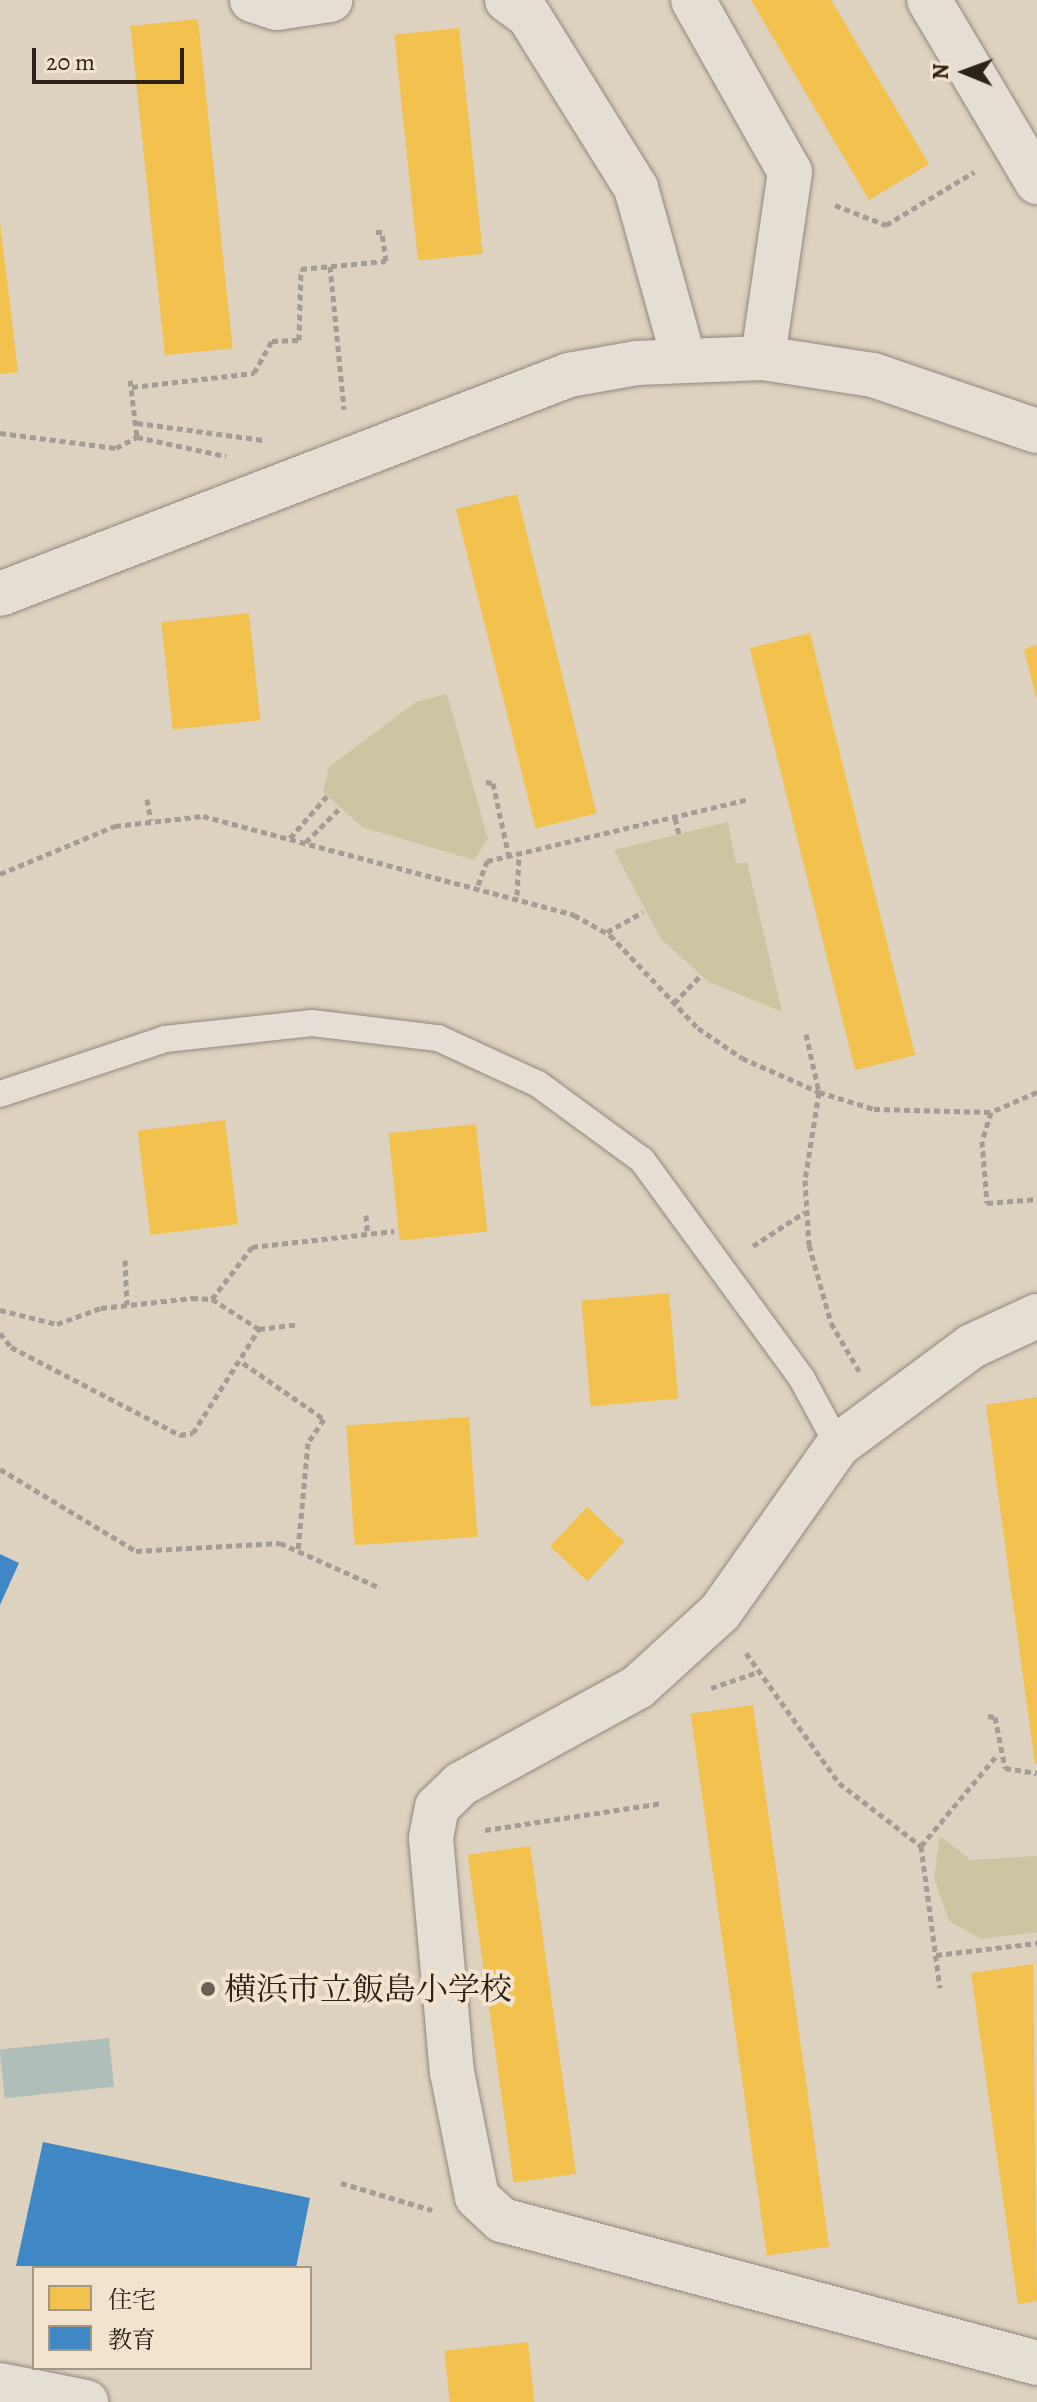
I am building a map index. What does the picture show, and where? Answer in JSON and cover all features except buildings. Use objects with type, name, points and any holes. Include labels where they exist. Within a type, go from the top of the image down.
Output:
[{"type":"street","points":[[252,0],[277,8],[330,0]]},
{"type":"street","points":[[507,0],[529,16],[636,188],[684,360]]},
{"type":"street","points":[[693,0],[790,172],[763,358]]},
{"type":"street","points":[[929,0],[1027,164]]},
{"type":"street","points":[[0,594],[569,375],[684,360],[763,358],[943,393],[1037,431]]},
{"type":"street","points":[[1037,1316],[972,1346],[838,1445],[720,1612],[638,1687],[461,1784],[437,1807],[433,1831],[452,2072],[477,2197],[502,2220],[1037,2363]]},
{"type":"street","points":[[0,2385],[86,2402]]},
{"type":"lane","points":[[0,1094],[165,1039],[312,1023],[438,1038],[538,1084],[642,1160],[802,1379],[838,1445]]},
{"type":"path","points":[[826,201],[886,225],[1027,164]]},
{"type":"path","points":[[137,437],[131,384],[254,373],[272,341],[299,340],[301,269],[386,261],[382,232],[374,232]]},
{"type":"path","points":[[330,266],[346,426]]},
{"type":"path","points":[[137,423],[270,441]]},
{"type":"path","points":[[0,433],[116,448],[137,437],[237,460]]},
{"type":"path","points":[[486,782],[493,783],[509,857]]},
{"type":"path","points":[[290,838],[327,796]]},
{"type":"path","points":[[147,799],[151,821]]},
{"type":"path","points":[[478,885],[487,861],[519,856],[749,799]]},
{"type":"path","points":[[306,842],[339,809]]},
{"type":"path","points":[[0,874],[115,826],[203,816],[517,895],[606,932],[674,1003],[742,1058],[819,1092],[874,1109],[991,1112],[1037,1092]]},
{"type":"path","points":[[675,818],[679,834]]},
{"type":"path","points":[[517,895],[519,856]]},
{"type":"path","points":[[606,932],[643,912]]},
{"type":"path","points":[[674,1003],[701,975]]},
{"type":"path","points":[[806,1034],[819,1092],[805,1212],[818,1285],[862,1377]]},
{"type":"path","points":[[991,1112],[982,1141],[987,1203],[1037,1199]]},
{"type":"path","points":[[749,1249],[805,1212]]},
{"type":"path","points":[[366,1215],[367,1231]]},
{"type":"path","points":[[212,1299],[252,1247],[367,1231],[394,1231]]},
{"type":"path","points":[[125,1260],[127,1305]]},
{"type":"path","points":[[0,1310],[57,1324],[127,1305],[212,1299],[259,1329],[297,1324]]},
{"type":"path","points":[[0,1333],[11,1347],[180,1435],[193,1433],[243,1363],[259,1329]]},
{"type":"path","points":[[243,1363],[324,1419],[308,1443],[298,1551]]},
{"type":"path","points":[[0,1469],[136,1551],[246,1542],[298,1551],[380,1588]]},
{"type":"path","points":[[720,1612],[839,1783],[921,1846],[940,1988]]},
{"type":"path","points":[[988,1716],[995,1717],[997,1755],[1005,1768],[1037,1773]]},
{"type":"path","points":[[921,1846],[997,1755]]},
{"type":"path","points":[[433,1831],[459,1834],[663,1803]]},
{"type":"path","points":[[936,1955],[1037,1943]]},
{"type":"path","points":[[341,2183],[442,2213]]},
{"type":"shaded area","points":[[447,694],[488,839],[474,860],[362,827],[323,792],[329,767],[416,702]]},
{"type":"shaded area","points":[[728,822],[736,864],[747,862],[782,1012],[709,982],[661,939],[614,850]]},
{"type":"shaded area","points":[[940,1836],[971,1860],[1037,1856],[1037,1932],[981,1939],[949,1921],[934,1878]]},
{"type":"shaded area","points":[[109,2038],[114,2087],[5,2098],[0,2049]]},
{"type":"place","name":"横浜市立飯島小学校","points":[[208,1989]]}]
